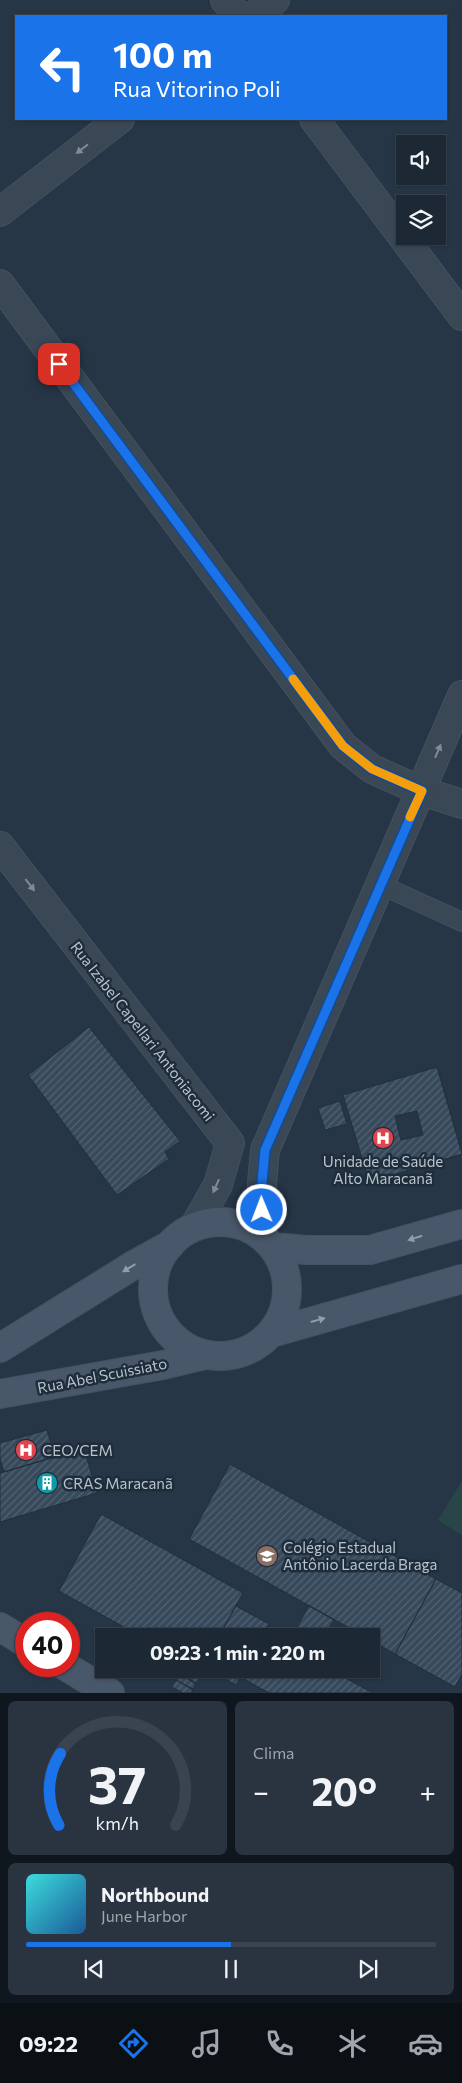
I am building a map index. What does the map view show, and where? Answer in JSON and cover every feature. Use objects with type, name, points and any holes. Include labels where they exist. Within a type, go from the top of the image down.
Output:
[{"type":"main road","points":[[268,1242],[282,1262],[287,1278],[287,1298],[282,1316],[271,1333],[252,1348],[229,1356],[205,1355],[184,1347],[168,1333],[157,1314],[152,1296],[154,1276],[160,1259],[171,1244],[182,1233],[194,1226],[218,1221],[241,1225],[268,1242],[314,1250],[370,1250],[462,1224]]},
{"type":"main road","points":[[0,1348],[171,1244]]},
{"type":"main road","points":[[271,1333],[462,1279]]},
{"type":"main road","name":"Rua Abel Scuissiato","points":[[0,1394],[205,1355]]},
{"type":"main road","points":[[0,1627],[15,1636]]},
{"type":"main road","points":[[80,1675],[110,1693]]},
{"type":"street","points":[[225,0],[237,15]]},
{"type":"street","points":[[254,15],[275,0]]},
{"type":"street","points":[[0,212],[119,120]]},
{"type":"street","points":[[315,120],[462,316]]},
{"type":"street","points":[[0,284],[343,746],[372,769],[422,791],[462,804]]},
{"type":"street","points":[[268,1242],[262,1183],[265,1150],[462,695]]},
{"type":"street","name":"Rua Izabel Capellari Antoniacomi","points":[[0,846],[230,1143]]},
{"type":"street","points":[[194,1226],[218,1185],[230,1143],[265,1150]]},
{"type":"lane","points":[[381,885],[462,922]]},
{"type":"green space","points":[[462,1481],[462,1535],[438,1520]]},
{"type":"building","points":[[89,1027],[180,1141],[165,1152],[169,1159],[117,1195],[28,1075]]},
{"type":"building","points":[[437,1067],[462,1154],[369,1182],[343,1095]],"holes":[[[417,1111],[423,1135],[401,1140],[395,1116]]]},
{"type":"building","points":[[340,1101],[347,1124],[325,1130],[318,1108]]},
{"type":"building","name":"CEO/CEM","points":[[47,1430],[55,1457],[4,1472],[0,1459],[0,1443]]},
{"type":"building","name":"CRAS Maracanã","points":[[84,1448],[97,1493],[0,1522],[0,1473]]},
{"type":"building","points":[[230,1464],[436,1579],[395,1654],[380,1645],[380,1628],[350,1628],[189,1539]]},
{"type":"building","points":[[101,1514],[243,1593],[223,1628],[126,1628],[59,1591]]},
{"type":"building","points":[[436,1579],[462,1593],[462,1674],[455,1687],[395,1654]]},
{"type":"building","points":[[236,1606],[269,1624],[266,1628],[224,1628]]},
{"type":"building","points":[[309,1606],[334,1620],[329,1628],[297,1628]]},
{"type":"building","points":[[177,1678],[188,1678],[196,1683],[193,1690],[176,1680]]},
{"type":"building","points":[[186,1678],[199,1678],[196,1684]]},
{"type":"building","points":[[223,1678],[240,1678],[236,1685]]},
{"type":"building","points":[[242,1678],[346,1678],[373,1693],[269,1693]]},
{"type":"building","points":[[176,1680],[193,1689],[191,1693],[183,1693],[172,1687]]},
{"type":"slow traffic","points":[[293,679],[343,746],[372,769],[422,791],[410,817]]},
{"type":"place","name":"Unidade de Saúde Alto Maracanã","points":[[383,1138]]},
{"type":"place","name":"CEO/CEM","points":[[26,1450]]},
{"type":"place","name":"CRAS Maracanã","points":[[47,1483]]},
{"type":"place","name":"Colégio Estadual Antônio Lacerda Braga","points":[[267,1556]]},
{"type":"route","points":[[59,364],[343,746],[372,769],[422,791],[265,1150],[262,1210]]}]
